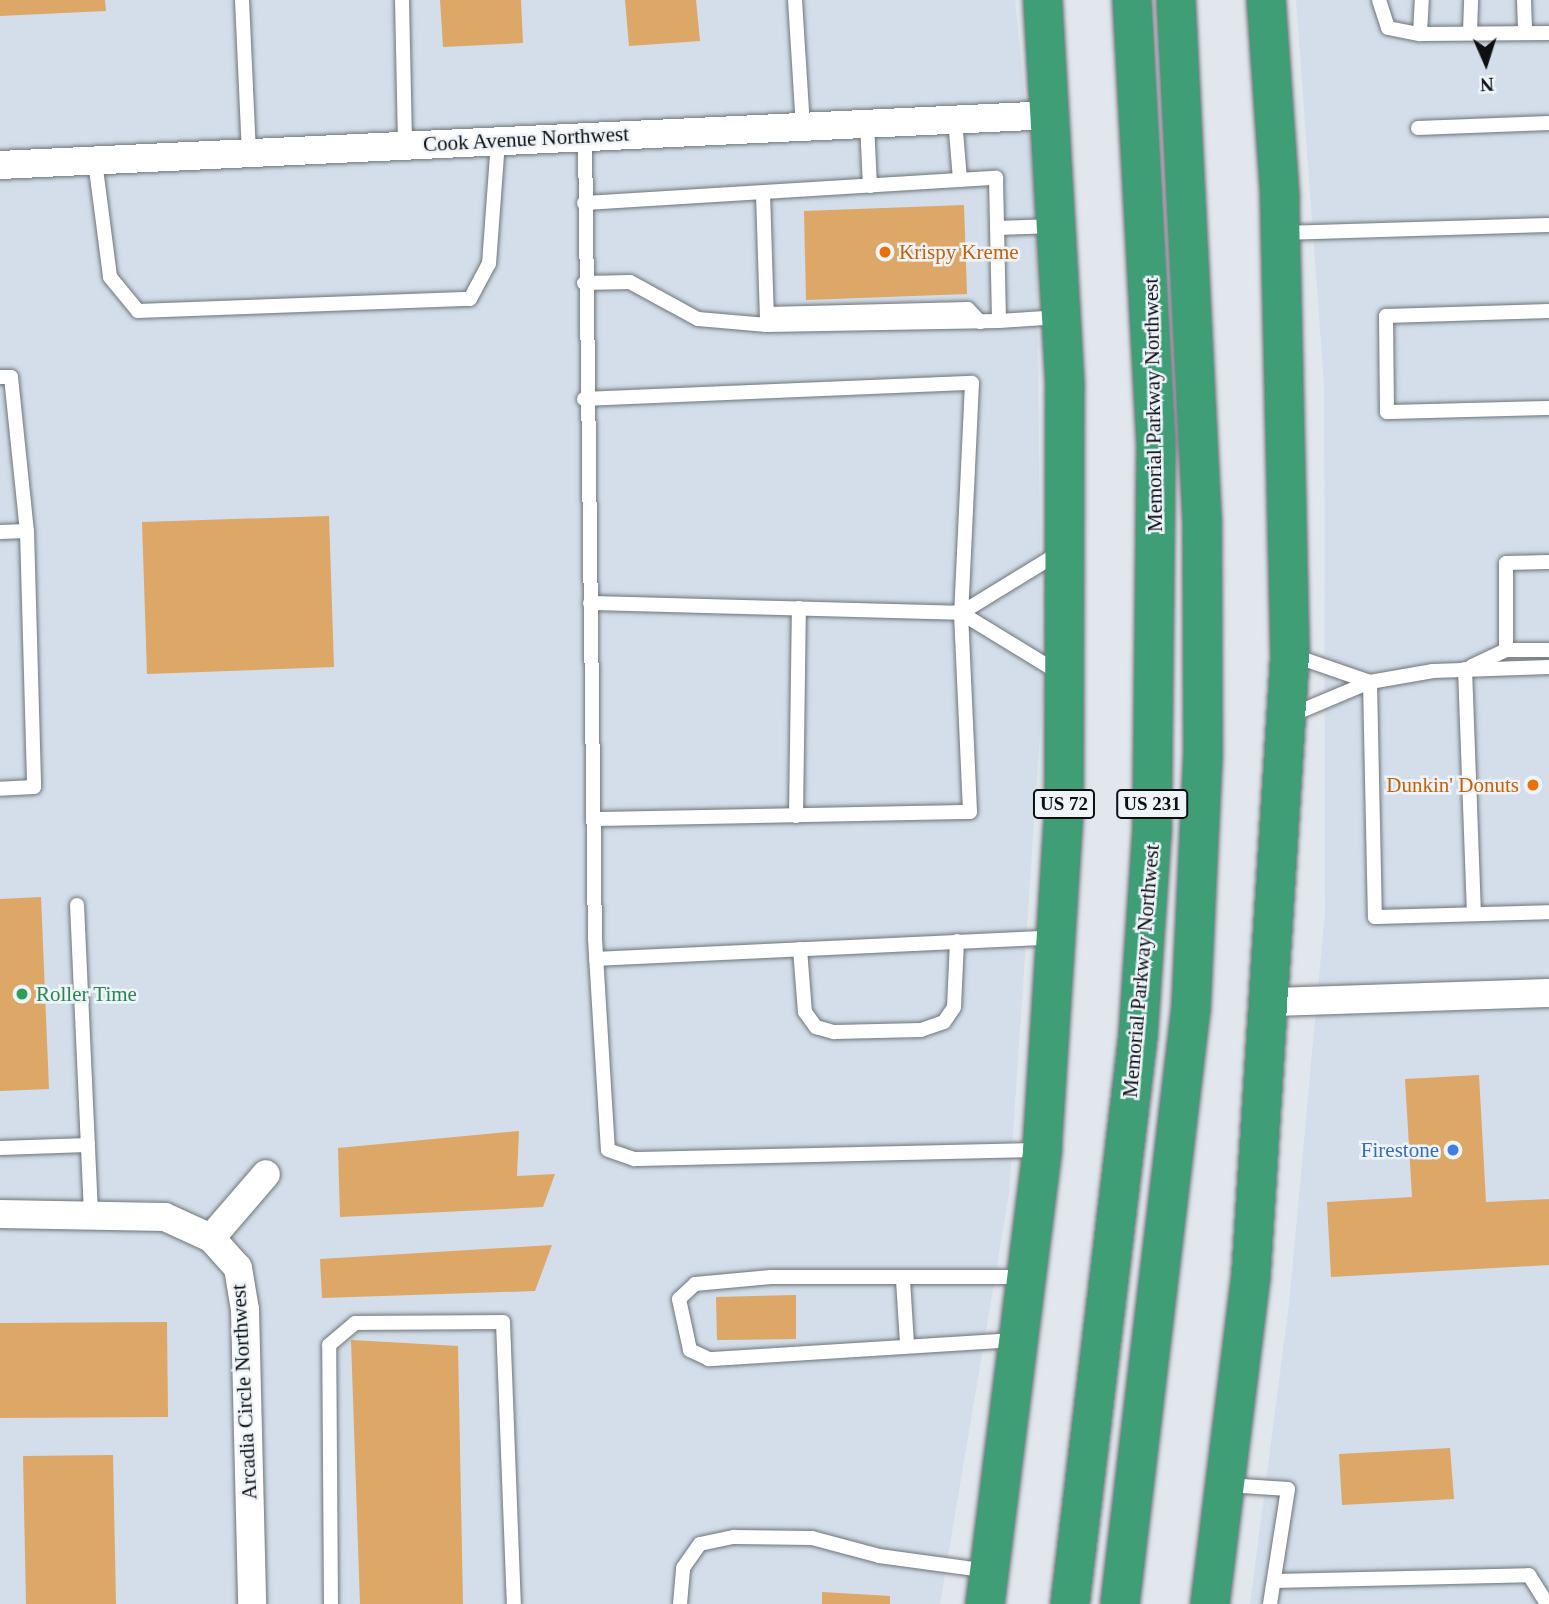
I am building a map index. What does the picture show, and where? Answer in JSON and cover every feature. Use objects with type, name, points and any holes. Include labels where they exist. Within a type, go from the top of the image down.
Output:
[{"type":"highway","name":"US 72","points":[[987,1588],[1042,1150],[1056,937],[1065,677],[1065,549],[1061,317],[1043,0]]},
{"type":"highway","name":"Memorial Parkway Northwest","points":[[1070,1604],[1136,1050],[1152,832],[1156,443],[1132,0]]},
{"type":"highway","name":"Memorial Parkway Northwest","points":[[1120,1604],[1191,1008],[1203,755],[1202,519],[1176,0]]},
{"type":"highway","points":[[1210,1604],[1251,1275],[1273,1002],[1290,655],[1281,233],[1266,0]]},
{"type":"street","name":"Cook Avenue Northwest","points":[[0,165],[1051,115]]},
{"type":"street","points":[[1273,1002],[1549,993]]},
{"type":"street","points":[[211,1238],[266,1174]]},
{"type":"street","name":"Arcadia Circle Northwest","points":[[0,1214],[165,1217],[211,1238],[238,1268],[245,1310],[252,1604]]},
{"type":"lane","points":[[242,0],[249,153]]},
{"type":"lane","points":[[402,0],[405,145]]},
{"type":"lane","points":[[795,0],[803,126]]},
{"type":"lane","points":[[1379,0],[1388,28],[1420,34],[1549,33]]},
{"type":"lane","points":[[1420,34],[1422,0]]},
{"type":"lane","points":[[1470,32],[1471,0]]},
{"type":"lane","points":[[1524,0],[1525,33]]},
{"type":"lane","points":[[955,119],[960,180]]},
{"type":"lane","points":[[867,123],[870,186]]},
{"type":"lane","points":[[1418,128],[1549,123]]},
{"type":"lane","points":[[585,136],[584,399],[596,959],[608,1150],[635,1159],[1042,1150]]},
{"type":"lane","points":[[95,160],[110,277],[138,311],[470,299],[489,264],[498,141]]},
{"type":"lane","points":[[584,203],[996,178],[999,321]]},
{"type":"lane","points":[[762,193],[767,320]]},
{"type":"lane","points":[[1281,233],[1549,225]]},
{"type":"lane","points":[[997,228],[1056,226]]},
{"type":"lane","points":[[584,283],[630,282],[698,319],[980,322],[1061,317]]},
{"type":"lane","points":[[1549,310],[1386,316],[1386,330],[1387,412],[1549,408]]},
{"type":"lane","points":[[0,377],[10,377],[27,531],[34,787],[0,789]]},
{"type":"lane","points":[[584,399],[972,383],[961,612],[971,812],[593,819]]},
{"type":"lane","points":[[0,532],[27,531]]},
{"type":"lane","points":[[961,612],[1065,549]]},
{"type":"lane","points":[[1506,650],[1506,563],[1549,562]]},
{"type":"lane","points":[[590,603],[961,612],[1065,677]]},
{"type":"lane","points":[[796,816],[799,608]]},
{"type":"lane","points":[[1465,669],[1506,650],[1549,650]]},
{"type":"lane","points":[[1290,655],[1370,682]]},
{"type":"lane","points":[[1287,717],[1370,682],[1465,669],[1549,667]]},
{"type":"lane","points":[[1465,669],[1474,914]]},
{"type":"lane","points":[[1370,682],[1375,917],[1549,912]]},
{"type":"lane","points":[[77,905],[91,1214]]},
{"type":"lane","points":[[596,959],[1056,937]]},
{"type":"lane","points":[[800,949],[804,1012],[816,1027],[834,1032],[920,1030],[944,1022],[954,1007],[957,941]]},
{"type":"lane","points":[[0,1148],[88,1145]]},
{"type":"lane","points":[[1020,1340],[907,1343],[709,1359],[690,1350],[680,1326],[679,1299],[695,1284],[771,1277],[903,1280],[1027,1277]]},
{"type":"lane","points":[[903,1280],[907,1343]]},
{"type":"lane","points":[[331,1604],[329,1345],[355,1323],[503,1322],[514,1604]]},
{"type":"lane","points":[[1226,1485],[1288,1489],[1270,1604]]},
{"type":"lane","points":[[680,1604],[683,1568],[700,1544],[734,1537],[812,1538],[987,1588]]},
{"type":"lane","points":[[1274,1581],[1529,1575],[1547,1604]]},
{"type":"shaded area","points":[[0,0],[1015,0],[1036,209],[1042,703],[1009,1194],[940,1604],[0,1604]]},
{"type":"shaded area","points":[[1296,0],[1549,0],[1549,1604],[1250,1604],[1289,1304],[1325,912],[1324,385]]},
{"type":"building","points":[[0,0],[105,0],[106,11],[0,16]]},
{"type":"building","points":[[440,0],[521,0],[523,43],[443,47]]},
{"type":"building","points":[[625,0],[696,0],[700,41],[629,46]]},
{"type":"building","name":"Krispy Kreme","points":[[964,205],[967,294],[806,300],[804,211]]},
{"type":"building","points":[[329,516],[334,667],[147,674],[142,522]]},
{"type":"building","name":"Roller Time","points":[[41,897],[49,1089],[0,1091],[0,899]]},
{"type":"building","points":[[1479,1075],[1486,1202],[1549,1199],[1549,1265],[1331,1277],[1327,1202],[1412,1197],[1405,1079]]},
{"type":"building","points":[[519,1131],[517,1176],[555,1174],[543,1207],[340,1217],[338,1148]]},
{"type":"building","points":[[552,1245],[535,1291],[322,1298],[320,1259]]},
{"type":"building","points":[[796,1295],[796,1339],[717,1340],[716,1297]]},
{"type":"building","points":[[167,1322],[168,1417],[0,1418],[0,1323]]},
{"type":"building","points":[[351,1340],[458,1346],[463,1604],[360,1604]]},
{"type":"building","points":[[1450,1448],[1454,1499],[1342,1505],[1339,1454]]},
{"type":"building","points":[[113,1455],[116,1604],[26,1604],[23,1456]]},
{"type":"building","points":[[822,1592],[890,1596],[890,1604],[822,1604]]},
{"type":"place","name":"Krispy Kreme","points":[[885,252]]},
{"type":"place","name":"Dunkin' Donuts","points":[[1533,785]]},
{"type":"place","name":"Roller Time","points":[[22,994]]},
{"type":"place","name":"Firestone","points":[[1453,1150]]}]
